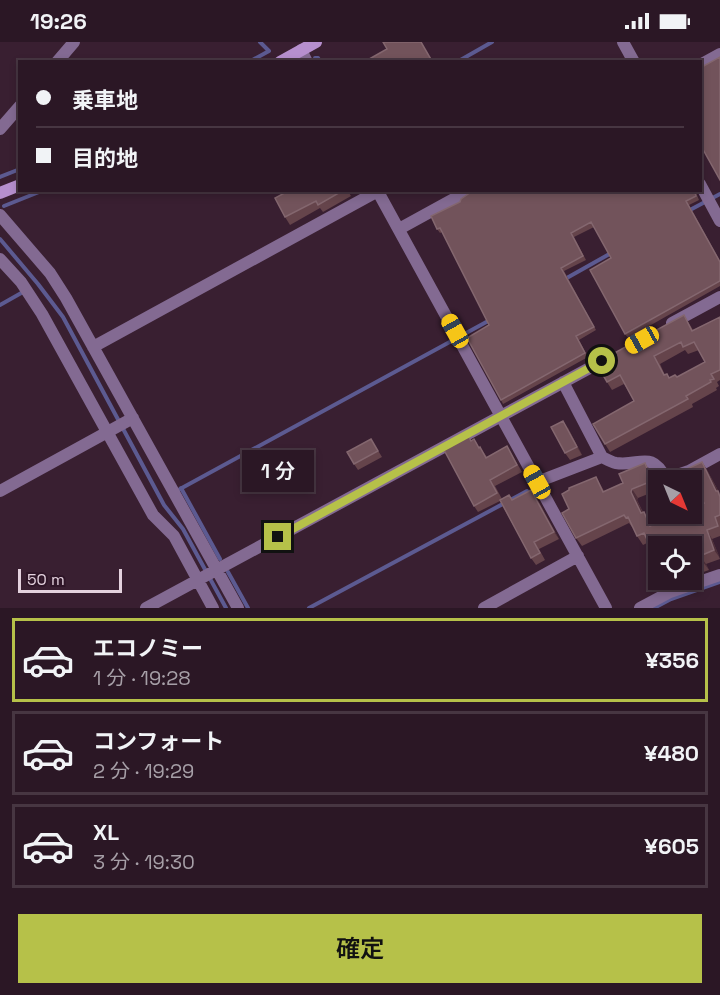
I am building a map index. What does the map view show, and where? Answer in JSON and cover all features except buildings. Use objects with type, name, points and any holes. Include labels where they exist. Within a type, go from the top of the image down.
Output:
[{"type":"main road","points":[[288,60],[304,56],[316,42]]},
{"type":"main road","points":[[0,193],[18,186]]},
{"type":"street","points":[[59,60],[74,42]]},
{"type":"street","points":[[623,42],[633,60]]},
{"type":"street","points":[[702,64],[720,54]]},
{"type":"street","points":[[0,129],[18,108]]},
{"type":"street","points":[[703,189],[720,220]]},
{"type":"street","points":[[93,347],[375,192]]},
{"type":"street","points":[[378,192],[606,608]]},
{"type":"street","points":[[399,229],[466,192]]},
{"type":"street","points":[[0,215],[50,273],[93,347],[130,420],[238,608]]},
{"type":"street","points":[[0,259],[21,282],[42,314],[109,431],[153,515],[174,536],[213,608]]},
{"type":"street","points":[[657,331],[720,297]]},
{"type":"street","points":[[146,608],[626,348]]},
{"type":"street","points":[[563,382],[602,458]]},
{"type":"street","points":[[0,491],[130,420]]},
{"type":"street","points":[[537,482],[602,458],[617,463],[640,460],[653,462],[661,470],[666,480],[689,471],[720,454]]},
{"type":"street","points":[[484,608],[578,556]]},
{"type":"street","points":[[640,608],[670,592],[720,575]]},
{"type":"waterway","points":[[253,60],[269,51],[260,42]]},
{"type":"waterway","points":[[460,60],[492,42]]},
{"type":"waterway","points":[[315,58],[319,60]]},
{"type":"waterway","points":[[0,177],[18,170]]},
{"type":"waterway","points":[[4,206],[39,192]]},
{"type":"waterway","points":[[688,211],[720,194]]},
{"type":"waterway","points":[[0,239],[63,317],[164,505],[183,529],[226,608]]},
{"type":"waterway","points":[[565,279],[613,252]]},
{"type":"waterway","points":[[0,305],[23,292]]},
{"type":"waterway","points":[[180,489],[490,320]]},
{"type":"waterway","points":[[181,488],[220,559]]},
{"type":"waterway","points":[[309,608],[527,491]]},
{"type":"waterway","points":[[228,572],[248,608]]},
{"type":"waterway","points":[[654,608],[671,599],[720,582]]},
{"type":"route","points":[[278,537],[602,361]]}]
